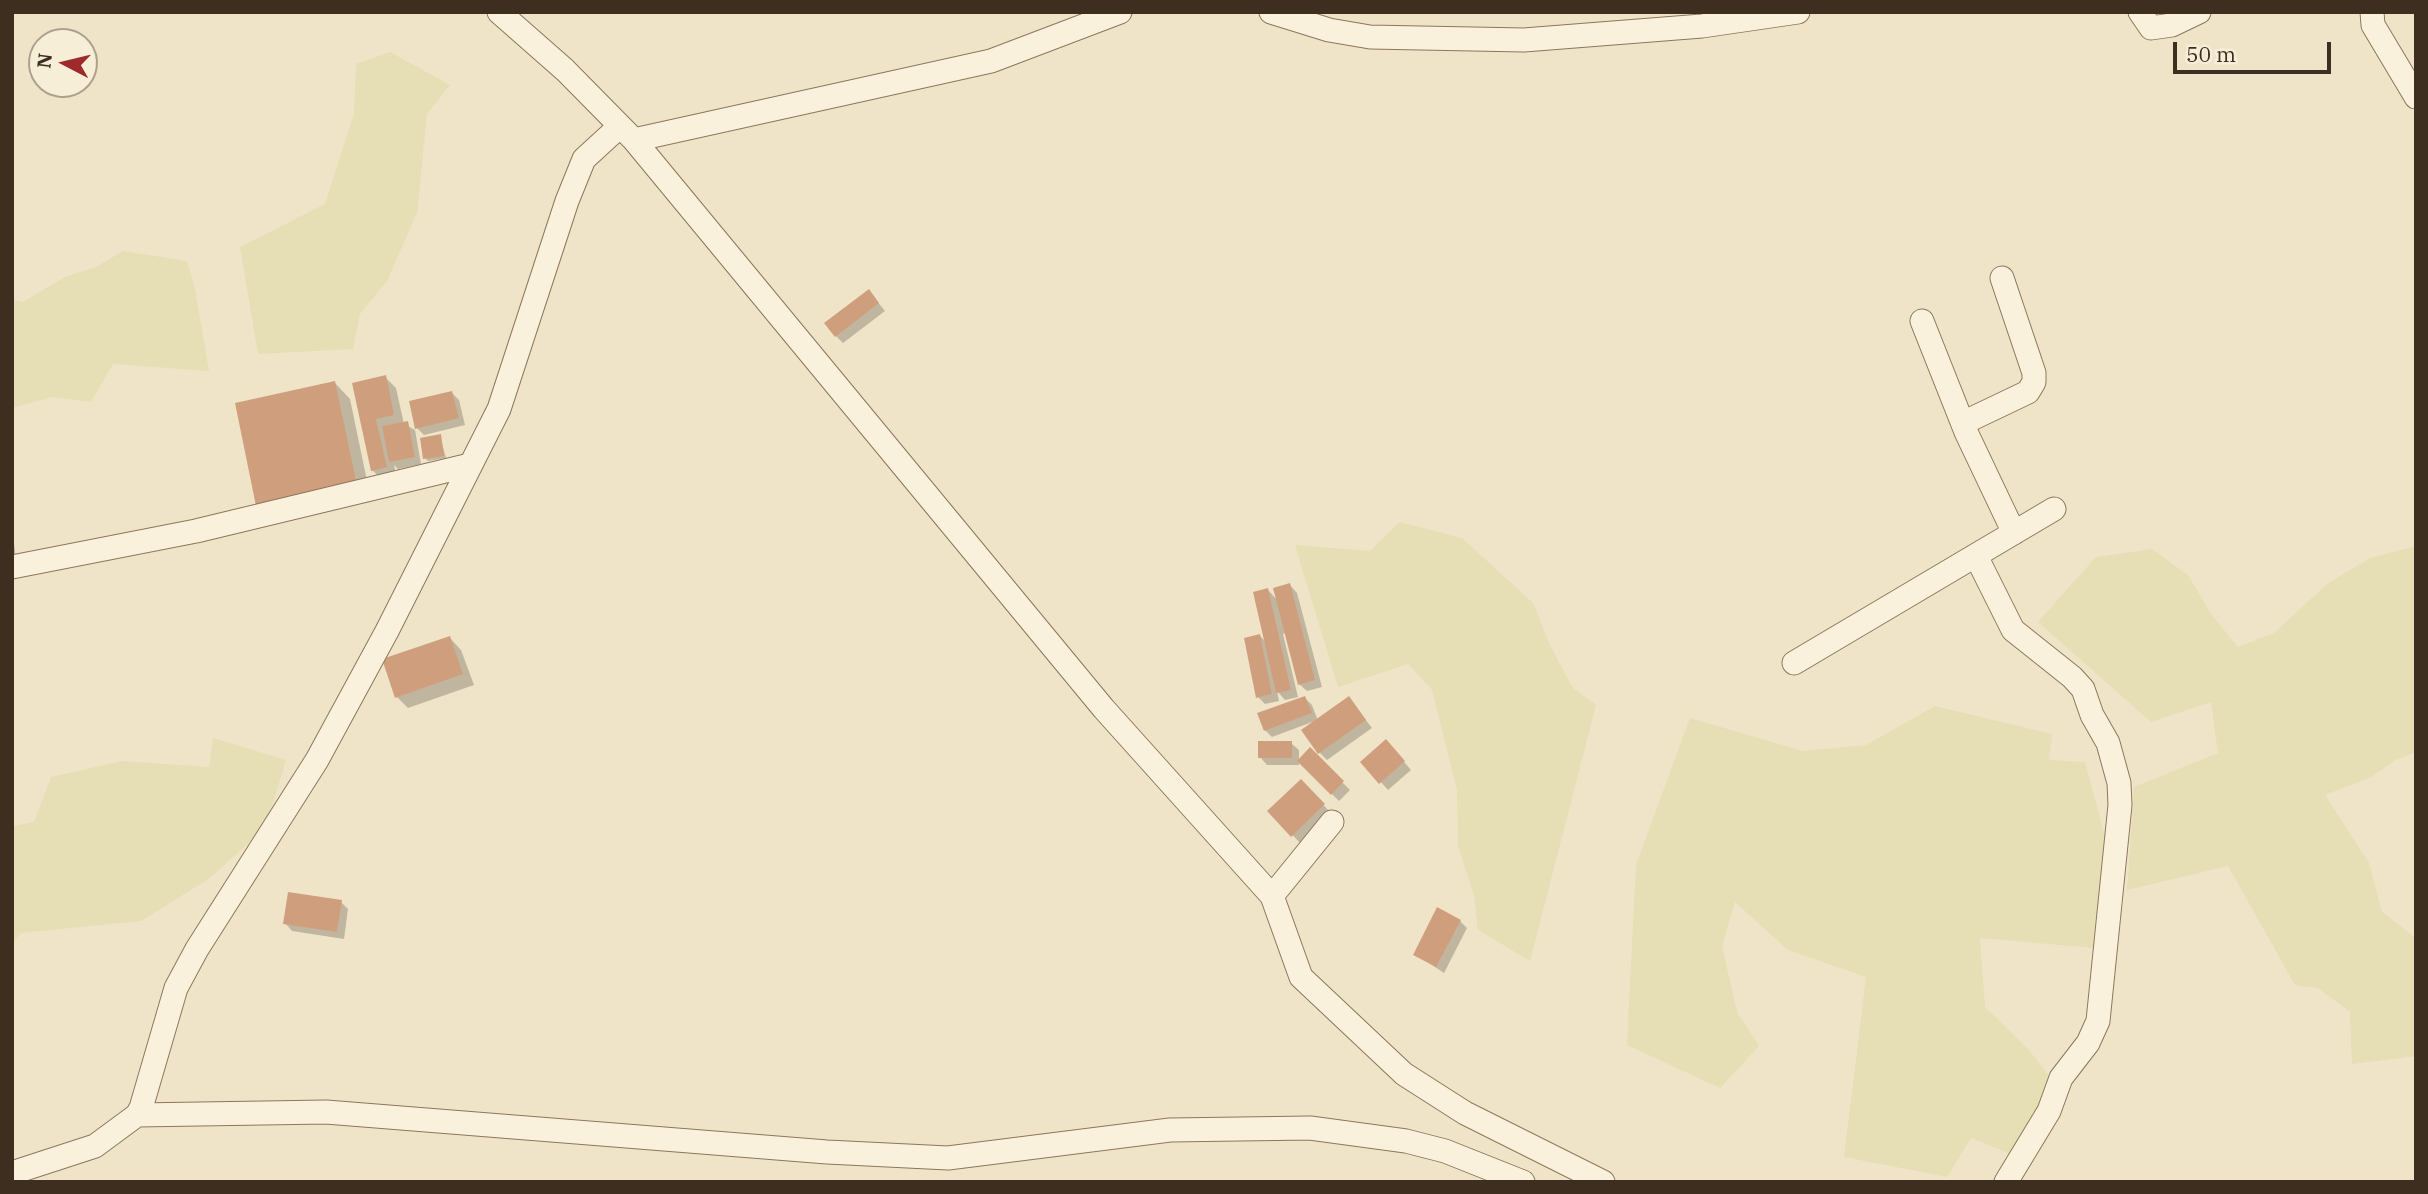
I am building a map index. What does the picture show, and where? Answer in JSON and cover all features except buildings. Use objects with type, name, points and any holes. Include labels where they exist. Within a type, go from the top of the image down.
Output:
[{"type":"street","points":[[499,12],[565,70],[627,133],[1104,709],[1272,896],[1301,977],[1382,1056],[1465,1113],[1603,1182]]},
{"type":"street","points":[[1271,12],[1329,30],[1370,37],[1524,40],[1701,19],[1798,12]]},
{"type":"street","points":[[2140,12],[2151,28],[2172,25],[2199,12]]},
{"type":"street","points":[[2372,12],[2374,25],[2416,97]]},
{"type":"street","points":[[12,1173],[96,1146],[137,1115],[180,979],[317,760],[387,631],[509,383],[566,201],[584,159],[627,133],[991,61],[1112,14]]},
{"type":"street","points":[[1963,424],[2028,392],[2034,382],[2034,373],[2002,278]]},
{"type":"street","points":[[1922,321],[1963,424],[2014,533]]},
{"type":"street","points":[[12,568],[196,531],[470,465]]},
{"type":"street","points":[[1794,663],[2054,509]]},
{"type":"street","points":[[1976,556],[1996,603],[2012,629],[2083,689],[2096,725],[2108,743],[2119,783],[2120,805],[2098,1021],[2088,1043],[2062,1078],[2039,1130],[2018,1157],[2006,1182]]},
{"type":"street","points":[[1272,896],[1332,822]]},
{"type":"street","points":[[137,1115],[326,1112],[948,1158],[1170,1130],[1310,1128],[1406,1141],[1457,1156],[1523,1182]]},
{"type":"shaded area","points":[[390,52],[450,85],[427,114],[417,213],[387,281],[360,314],[353,349],[258,354],[240,247],[325,204],[354,114],[356,64]]},
{"type":"shaded area","points":[[123,251],[187,261],[195,289],[209,371],[113,364],[91,402],[52,397],[12,408],[12,300],[23,302],[65,277],[96,267]]},
{"type":"shaded area","points":[[1400,522],[1462,538],[1533,603],[1550,645],[1572,687],[1596,705],[1530,961],[1478,930],[1474,895],[1458,846],[1457,790],[1432,690],[1408,664],[1338,687],[1295,545],[1370,551]]},
{"type":"shaded area","points":[[2416,546],[2416,752],[2396,760],[2371,777],[2325,795],[2369,863],[2382,912],[2416,938],[2416,1056],[2352,1064],[2350,1012],[2318,988],[2295,985],[2228,866],[2127,890],[2134,787],[2218,753],[2211,702],[2151,722],[2038,622],[2096,557],[2152,549],[2188,575],[2211,614],[2238,647],[2274,633],[2327,584],[2370,558]]},
{"type":"shaded area","points":[[1935,706],[2052,734],[2049,760],[2085,762],[2114,870],[2106,949],[1980,938],[1985,1007],[2029,1050],[2058,1087],[2018,1157],[1971,1138],[1947,1177],[1844,1157],[1866,977],[1788,950],[1735,902],[1722,946],[1737,1012],[1759,1046],[1720,1088],[1627,1045],[1636,865],[1690,718],[1803,751],[1866,745]]},
{"type":"shaded area","points":[[213,738],[286,760],[266,827],[210,878],[141,921],[21,933],[12,943],[12,826],[34,822],[51,777],[122,761],[209,767]]}]
